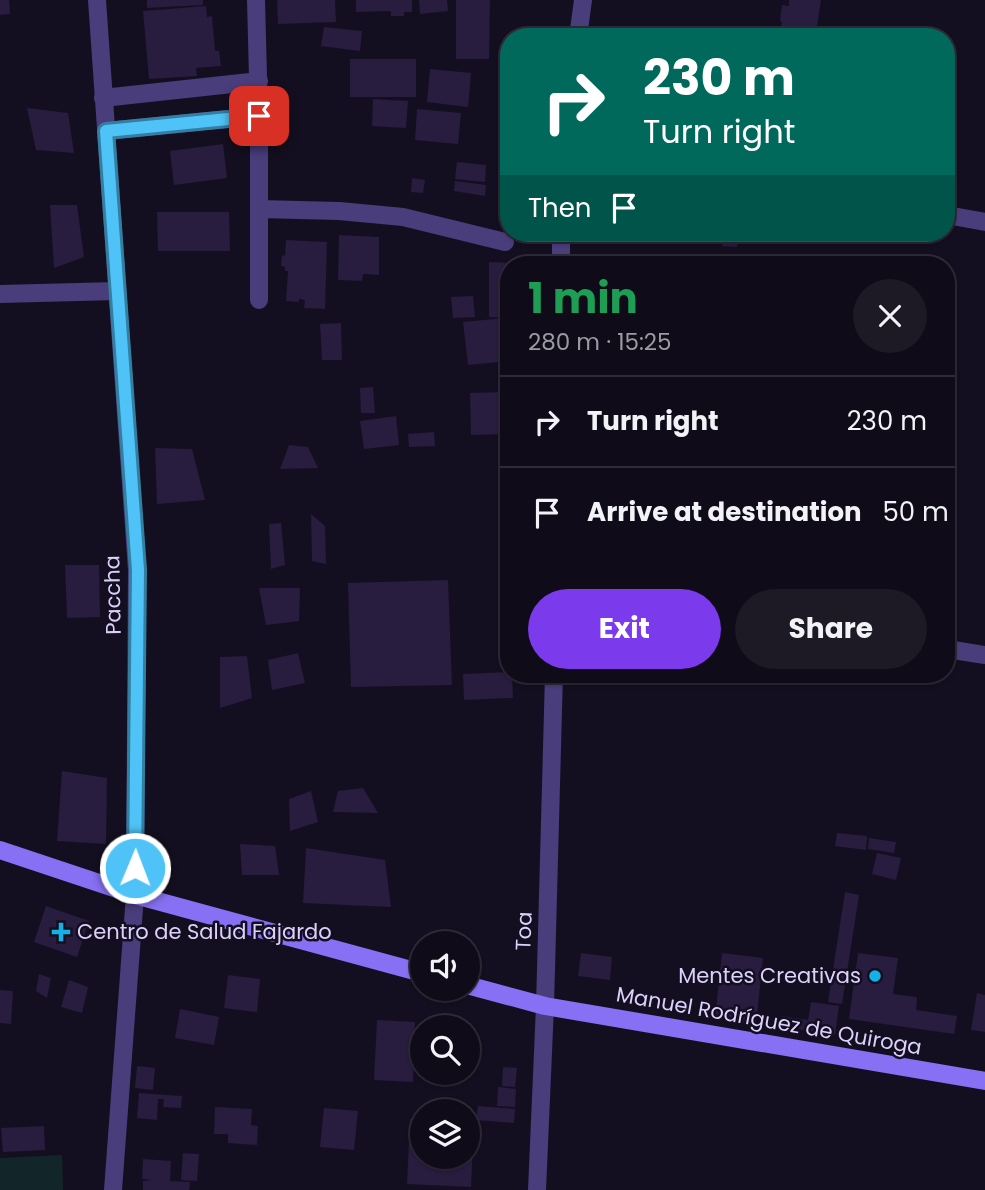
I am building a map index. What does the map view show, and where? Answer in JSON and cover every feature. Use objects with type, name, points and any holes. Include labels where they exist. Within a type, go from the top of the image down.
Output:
[{"type":"street","name":"Paccha","points":[[97,0],[138,570],[135,895],[113,1190]]},
{"type":"street","points":[[256,0],[259,300]]},
{"type":"street","points":[[579,28],[583,0]]},
{"type":"street","points":[[103,98],[258,81]]},
{"type":"street","points":[[106,131],[259,116]]},
{"type":"street","points":[[259,209],[339,211],[404,217],[500,241]]},
{"type":"street","points":[[955,216],[985,222]]},
{"type":"street","points":[[0,294],[117,291]]},
{"type":"street","points":[[955,650],[985,655]]},
{"type":"street","name":"Toa","points":[[537,1190],[554,683]]},
{"type":"street","points":[[0,850],[135,895],[410,970]]},
{"type":"street","name":"Manuel Rodríguez de Quiroga","points":[[480,988],[545,1006],[985,1081]]},
{"type":"green space","points":[[62,1155],[63,1190],[0,1190],[0,1158]]},
{"type":"building","points":[[0,0],[9,0],[10,14],[0,15]]},
{"type":"building","points":[[147,0],[203,0],[203,5],[147,8]]},
{"type":"building","points":[[277,0],[335,0],[336,22],[278,24]]},
{"type":"building","points":[[356,0],[412,0],[412,12],[404,12],[404,16],[391,16],[391,11],[356,12]]},
{"type":"building","points":[[419,0],[447,0],[448,11],[420,14]]},
{"type":"building","points":[[456,0],[490,0],[489,59],[456,59]]},
{"type":"building","points":[[789,0],[821,0],[817,28],[781,27],[782,5],[789,6]]},
{"type":"building","points":[[206,6],[207,17],[212,16],[215,51],[219,51],[221,66],[196,68],[197,76],[149,79],[143,11]]},
{"type":"building","points":[[324,27],[362,31],[360,51],[321,46]]},
{"type":"building","points":[[350,59],[416,59],[416,97],[350,97]]},
{"type":"building","points":[[430,69],[471,73],[468,107],[427,102]]},
{"type":"building","points":[[373,99],[408,101],[406,128],[372,126]]},
{"type":"building","points":[[27,108],[68,113],[74,153],[36,150]]},
{"type":"building","points":[[417,109],[461,113],[458,144],[415,140]]},
{"type":"building","points":[[223,144],[227,178],[174,185],[170,151]]},
{"type":"building","points":[[457,162],[486,165],[485,182],[455,179]]},
{"type":"building","points":[[412,178],[425,180],[423,193],[411,192]]},
{"type":"building","points":[[455,181],[486,185],[485,196],[454,191]]},
{"type":"building","points":[[50,205],[77,205],[84,257],[54,268]]},
{"type":"building","points":[[157,212],[229,212],[230,251],[158,251]]},
{"type":"building","points":[[339,235],[379,237],[379,275],[363,274],[362,281],[338,280]]},
{"type":"building","points":[[286,240],[327,242],[325,309],[304,308],[305,300],[286,301],[288,271],[281,266]]},
{"type":"building","points":[[722,242],[737,242],[737,247],[722,246]]},
{"type":"building","points":[[489,262],[500,263],[500,318],[489,317]]},
{"type":"building","points":[[473,296],[475,317],[453,318],[451,297]]},
{"type":"building","points":[[500,318],[500,362],[468,365],[463,322]]},
{"type":"building","points":[[341,323],[342,360],[322,360],[320,324]]},
{"type":"building","points":[[373,387],[375,413],[361,413],[360,388]]},
{"type":"building","points":[[500,392],[500,434],[471,435],[470,393]]},
{"type":"building","points":[[396,416],[399,445],[364,449],[360,421]]},
{"type":"building","points":[[434,432],[435,446],[409,447],[408,434]]},
{"type":"building","points":[[289,445],[308,447],[318,468],[280,469]]},
{"type":"building","points":[[155,448],[192,449],[205,500],[157,504]]},
{"type":"building","points":[[311,514],[325,526],[326,564],[312,561]]},
{"type":"building","points":[[281,523],[285,565],[271,569],[269,524]]},
{"type":"building","points":[[65,565],[99,565],[100,617],[67,618]]},
{"type":"building","points":[[448,580],[452,685],[351,687],[348,583]]},
{"type":"building","points":[[259,588],[300,588],[299,621],[266,625]]},
{"type":"building","points":[[298,653],[305,683],[272,690],[268,660]]},
{"type":"building","points":[[247,656],[252,698],[220,708],[220,657]]},
{"type":"building","points":[[500,672],[500,683],[512,683],[513,698],[464,700],[463,674]]},
{"type":"building","points":[[62,771],[107,778],[106,844],[57,841]]},
{"type":"building","points":[[363,788],[378,813],[333,812],[338,791]]},
{"type":"building","points":[[311,791],[318,822],[290,831],[289,799]]},
{"type":"building","points":[[837,833],[867,836],[866,850],[835,846]]},
{"type":"building","points":[[869,838],[896,842],[894,853],[868,849]]},
{"type":"building","points":[[240,844],[275,846],[279,875],[242,875]]},
{"type":"building","points":[[306,848],[385,860],[391,907],[303,903]]},
{"type":"building","points":[[877,853],[901,858],[896,880],[872,874]]},
{"type":"building","points":[[845,892],[859,895],[842,1004],[828,1002]]},
{"type":"building","name":"Centro de Salud Fajardo","points":[[46,906],[89,921],[77,957],[34,942]]},
{"type":"building","points":[[581,953],[612,957],[610,980],[578,976]]},
{"type":"building","points":[[722,953],[763,958],[756,1024],[715,1019]]},
{"type":"building","name":"Mentes Creativas","points":[[858,953],[898,958],[893,994],[917,997],[916,1010],[957,1016],[954,1034],[849,1019]]},
{"type":"building","points":[[39,974],[51,978],[47,998],[36,991]]},
{"type":"building","points":[[228,975],[260,979],[257,1012],[224,1008]]},
{"type":"building","points":[[69,980],[88,987],[82,1013],[61,1007]]},
{"type":"building","points":[[0,990],[13,991],[11,1024],[0,1023]]},
{"type":"building","points":[[977,993],[985,995],[985,1032],[971,1030]]},
{"type":"building","points":[[811,1002],[839,1006],[835,1035],[781,1027],[782,1016],[808,1020]]},
{"type":"building","points":[[180,1009],[219,1017],[214,1045],[175,1038]]},
{"type":"building","points":[[377,1020],[410,1022],[410,1082],[374,1080]]},
{"type":"building","points":[[137,1066],[155,1068],[153,1090],[135,1088]]},
{"type":"building","points":[[503,1067],[517,1068],[515,1087],[502,1086]]},
{"type":"building","points":[[498,1087],[516,1089],[515,1107],[497,1106]]},
{"type":"building","points":[[139,1093],[182,1096],[181,1108],[163,1107],[164,1099],[158,1099],[157,1120],[137,1118]]},
{"type":"building","points":[[480,1106],[515,1109],[514,1123],[480,1120]]},
{"type":"building","points":[[215,1107],[252,1109],[251,1125],[258,1126],[257,1145],[228,1143],[228,1134],[214,1134]]},
{"type":"building","points":[[324,1108],[358,1111],[354,1150],[320,1147]]},
{"type":"building","points":[[410,1119],[410,1169],[472,1169],[471,1187],[407,1184]]},
{"type":"building","points":[[44,1126],[45,1150],[3,1152],[1,1128]]},
{"type":"building","points":[[183,1153],[199,1154],[197,1181],[181,1180]]},
{"type":"building","points":[[143,1159],[171,1161],[170,1181],[190,1182],[189,1190],[143,1190],[143,1181],[153,1180],[142,1179]]},
{"type":"place","name":"Centro de Salud Fajardo","points":[[61,932]]},
{"type":"place","name":"Mentes Creativas","points":[[875,976]]},
{"type":"route","points":[[135,868],[138,570],[106,131],[259,116]]}]
